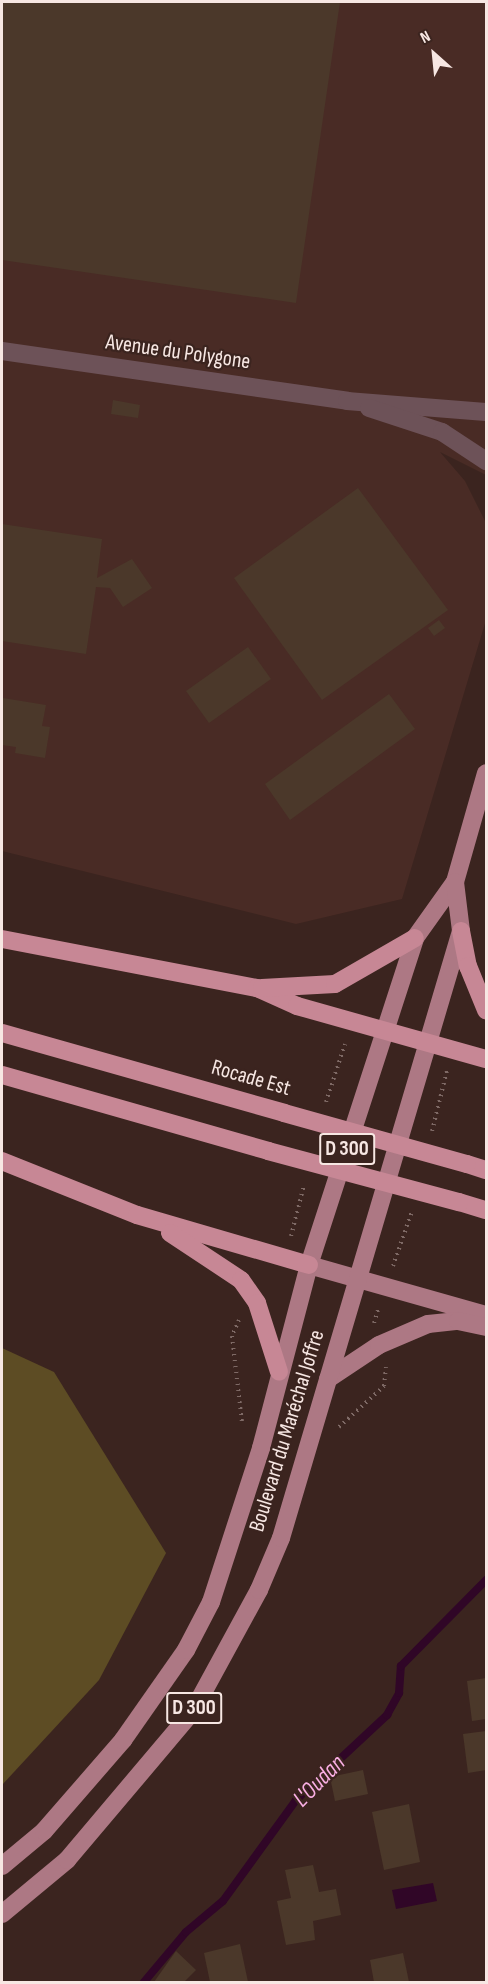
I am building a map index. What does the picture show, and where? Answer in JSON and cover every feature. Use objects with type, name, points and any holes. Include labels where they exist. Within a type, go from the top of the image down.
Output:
[{"type":"highway","points":[[461,931],[468,966],[486,1010]]},
{"type":"highway","points":[[257,988],[335,984],[415,938]]},
{"type":"highway","points":[[2,939],[257,988],[384,1032],[486,1059]]},
{"type":"highway","name":"Rocade Est","points":[[2,1033],[486,1170]]},
{"type":"highway","points":[[2,1075],[486,1210]]},
{"type":"highway","points":[[2,1161],[137,1215],[309,1265]]},
{"type":"highway","points":[[137,1215],[206,1252],[241,1280],[257,1303],[279,1372]]},
{"type":"main road","name":"Boulevard du Maréchal Joffre","points":[[2,1866],[44,1831],[123,1740],[186,1650],[222,1572],[309,1265],[415,938],[455,882],[486,773]]},
{"type":"main road","name":"Boulevard du Maréchal Joffre","points":[[2,1914],[67,1860],[193,1711],[259,1590],[281,1538],[360,1279],[424,1043],[461,931],[455,882]]},
{"type":"main road","points":[[309,1265],[486,1315]]},
{"type":"main road","points":[[328,1379],[379,1345],[428,1323],[458,1321],[486,1327]]},
{"type":"street","name":"Avenue du Polygone","points":[[2,351],[348,401],[486,412]]},
{"type":"street","name":"Avenue du Polygone","points":[[348,401],[442,432],[486,461]]},
{"type":"path","points":[[430,1141],[452,1051]]},
{"type":"path","points":[[307,1450],[384,1386],[387,1365],[374,1324],[413,1208]]},
{"type":"shaded area","points":[[2,2],[486,2],[486,475],[440,452],[465,481],[486,523],[486,620],[402,899],[296,924],[2,851]]},
{"type":"shaded area","points":[[2,1348],[54,1372],[166,1553],[99,1680],[2,1785]]},
{"type":"shaded area","points":[[433,1883],[437,1901],[396,1909],[392,1890]]},
{"type":"building","points":[[2,2],[340,2],[296,303],[2,260]]},
{"type":"building","points":[[113,400],[140,405],[138,418],[111,414]]},
{"type":"building","points":[[358,488],[448,610],[322,700],[234,578]]},
{"type":"building","points":[[2,524],[102,539],[97,578],[132,559],[152,588],[123,607],[110,588],[96,587],[86,654],[2,641]]},
{"type":"building","points":[[439,620],[445,628],[434,636],[428,628]]},
{"type":"building","points":[[248,647],[271,679],[209,723],[186,691]]},
{"type":"building","points":[[389,694],[415,729],[290,820],[265,784]]},
{"type":"building","points":[[3,698],[46,705],[42,726],[50,727],[45,758],[15,753],[16,747],[2,745]]},
{"type":"building","points":[[486,1678],[486,1719],[472,1721],[467,1681]]},
{"type":"building","points":[[486,1731],[486,1770],[468,1773],[463,1734]]},
{"type":"building","points":[[363,1770],[368,1794],[335,1801],[330,1777]]},
{"type":"building","points":[[409,1804],[420,1862],[384,1870],[372,1812]]},
{"type":"building","points":[[313,1865],[319,1892],[336,1889],[341,1915],[313,1921],[315,1940],[286,1945],[277,1901],[291,1898],[285,1870]]},
{"type":"building","points":[[240,1944],[248,1982],[210,1982],[204,1953]]},
{"type":"building","points":[[176,1951],[196,1970],[184,1982],[154,1982]]},
{"type":"building","points":[[403,1953],[409,1982],[374,1982],[370,1960]]},
{"type":"waterway","name":"L'Oudan","points":[[144,1982],[186,1932],[223,1901],[296,1800],[387,1715],[399,1693],[401,1666],[486,1580]]}]
